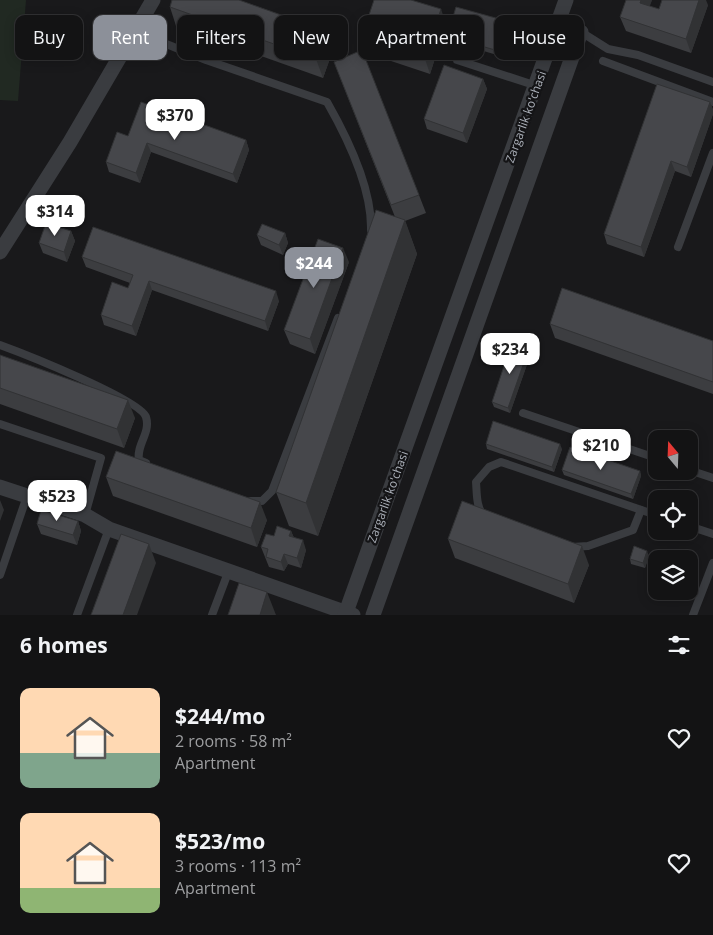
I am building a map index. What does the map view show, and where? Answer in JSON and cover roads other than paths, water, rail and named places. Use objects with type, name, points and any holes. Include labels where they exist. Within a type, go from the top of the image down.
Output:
[{"type":"street","points":[[144,15],[153,0]]},
{"type":"street","points":[[562,15],[566,0]]},
{"type":"street","points":[[566,15],[577,0]]},
{"type":"street","points":[[0,252],[70,142],[117,60]]},
{"type":"street","name":"Zargarlik ko'chasi","points":[[348,614],[546,60]]},
{"type":"street","name":"Zargarlik ko'chasi","points":[[372,615],[572,60]]},
{"type":"street","points":[[0,487],[85,515],[108,529],[229,570],[348,614]]},
{"type":"lane","points":[[584,33],[608,49],[638,55],[713,82]]},
{"type":"lane","points":[[167,44],[206,60],[327,102],[341,127],[368,199],[372,233],[368,242]]},
{"type":"lane","points":[[457,60],[537,86]]},
{"type":"lane","points":[[603,61],[713,102]]},
{"type":"lane","points":[[678,247],[713,153]]},
{"type":"lane","points":[[243,500],[262,501],[272,491],[343,306]]},
{"type":"lane","points":[[0,345],[95,385],[136,406],[145,414],[148,426],[138,454],[138,460],[156,467]]},
{"type":"lane","points":[[523,413],[648,455]]},
{"type":"lane","points":[[0,424],[101,458],[85,515]]},
{"type":"lane","points":[[488,520],[480,512],[476,482],[489,467],[501,462],[648,512]]},
{"type":"lane","points":[[698,473],[713,478]]},
{"type":"lane","points":[[0,575],[27,496]]},
{"type":"lane","points":[[565,548],[588,546],[633,530],[641,510]]},
{"type":"lane","points":[[77,615],[108,529]]},
{"type":"lane","points":[[698,529],[713,534]]},
{"type":"lane","points":[[693,615],[713,562]]},
{"type":"lane","points":[[212,615],[229,570]]}]
